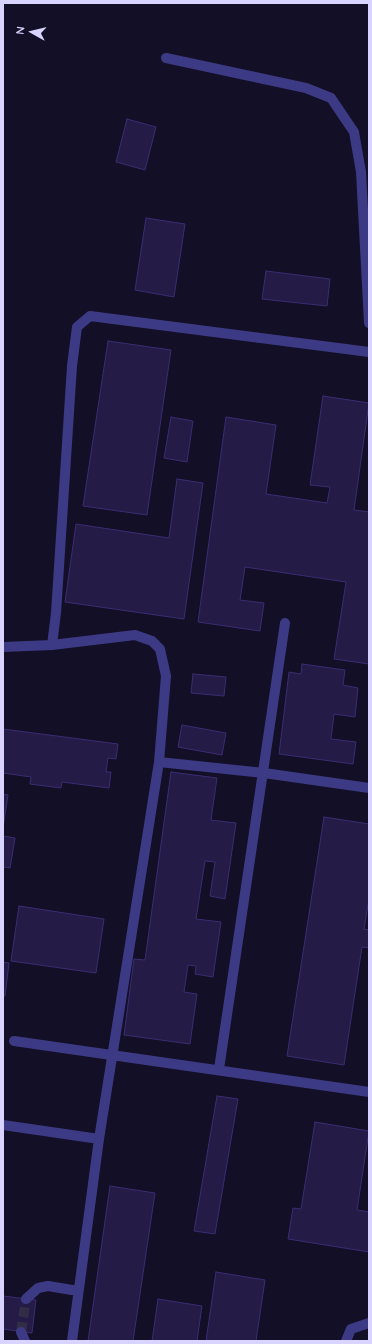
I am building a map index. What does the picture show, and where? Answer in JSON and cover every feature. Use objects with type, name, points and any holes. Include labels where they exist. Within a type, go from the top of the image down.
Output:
[{"type":"lane","points":[[166,58],[306,88],[331,98],[354,132],[361,172],[369,323]]},
{"type":"lane","points":[[52,645],[56,613],[72,366],[77,327],[90,316],[369,352]]},
{"type":"lane","points":[[219,1069],[286,623]]},
{"type":"lane","points":[[3,647],[52,645],[135,635],[152,641],[160,649],[166,676],[159,762],[99,1139],[72,1341]]},
{"type":"lane","points":[[159,762],[264,773],[369,788]]},
{"type":"lane","points":[[14,1040],[369,1092]]},
{"type":"lane","points":[[3,1125],[99,1139]]},
{"type":"lane","points":[[26,1299],[38,1288],[48,1286],[78,1291]]},
{"type":"lane","points":[[346,1341],[351,1329],[369,1323]]},
{"type":"building","points":[[127,119],[156,127],[145,170],[116,162]]},
{"type":"building","points":[[146,218],[185,224],[174,297],[135,290]]},
{"type":"building","points":[[266,271],[330,279],[327,306],[262,299]]},
{"type":"building","points":[[108,341],[171,350],[147,515],[83,506]]},
{"type":"building","points":[[323,396],[369,403],[354,510],[369,512],[369,664],[334,659],[346,582],[245,567],[240,600],[264,603],[260,631],[198,622],[226,417],[276,425],[266,494],[327,503],[330,487],[310,485]]},
{"type":"building","points":[[171,417],[193,421],[187,462],[164,458]]},
{"type":"building","points":[[177,479],[203,483],[184,619],[65,602],[76,524],[169,538]]},
{"type":"building","points":[[302,664],[345,670],[343,685],[358,688],[355,717],[334,714],[331,739],[356,742],[353,764],[279,754],[289,672],[301,674]]},
{"type":"building","points":[[193,674],[226,677],[224,696],[191,693]]},
{"type":"building","points":[[182,725],[226,733],[222,755],[178,747]]},
{"type":"building","points":[[3,729],[118,744],[116,759],[108,758],[106,772],[111,772],[109,788],[62,782],[61,788],[30,784],[31,777],[3,773]]},
{"type":"building","points":[[171,772],[217,778],[211,820],[236,823],[225,899],[210,896],[215,862],[205,861],[196,919],[221,922],[213,977],[195,974],[196,966],[188,965],[184,992],[197,994],[190,1044],[124,1035],[134,959],[145,960]]},
{"type":"building","points":[[3,794],[8,795],[3,828]]},
{"type":"building","points":[[324,817],[369,824],[369,899],[364,929],[369,930],[369,948],[362,947],[344,1065],[287,1056]]},
{"type":"building","points":[[3,836],[15,838],[10,868],[3,867]]},
{"type":"building","points":[[19,906],[104,919],[96,973],[11,961]]},
{"type":"building","points":[[3,962],[9,963],[5,996],[3,996]]},
{"type":"building","points":[[217,1096],[238,1099],[215,1234],[194,1231]]},
{"type":"building","points":[[315,1122],[369,1131],[357,1210],[369,1212],[369,1252],[288,1239],[293,1208],[301,1209]]},
{"type":"building","points":[[110,1186],[155,1193],[133,1341],[88,1341]]},
{"type":"building","points":[[216,1272],[265,1280],[256,1341],[206,1341]]},
{"type":"building","points":[[3,1296],[36,1300],[32,1333],[3,1329]]},
{"type":"building","points":[[158,1299],[202,1306],[197,1341],[152,1341]]},
{"type":"tunnel","points":[[21,1332],[26,1299]]}]
